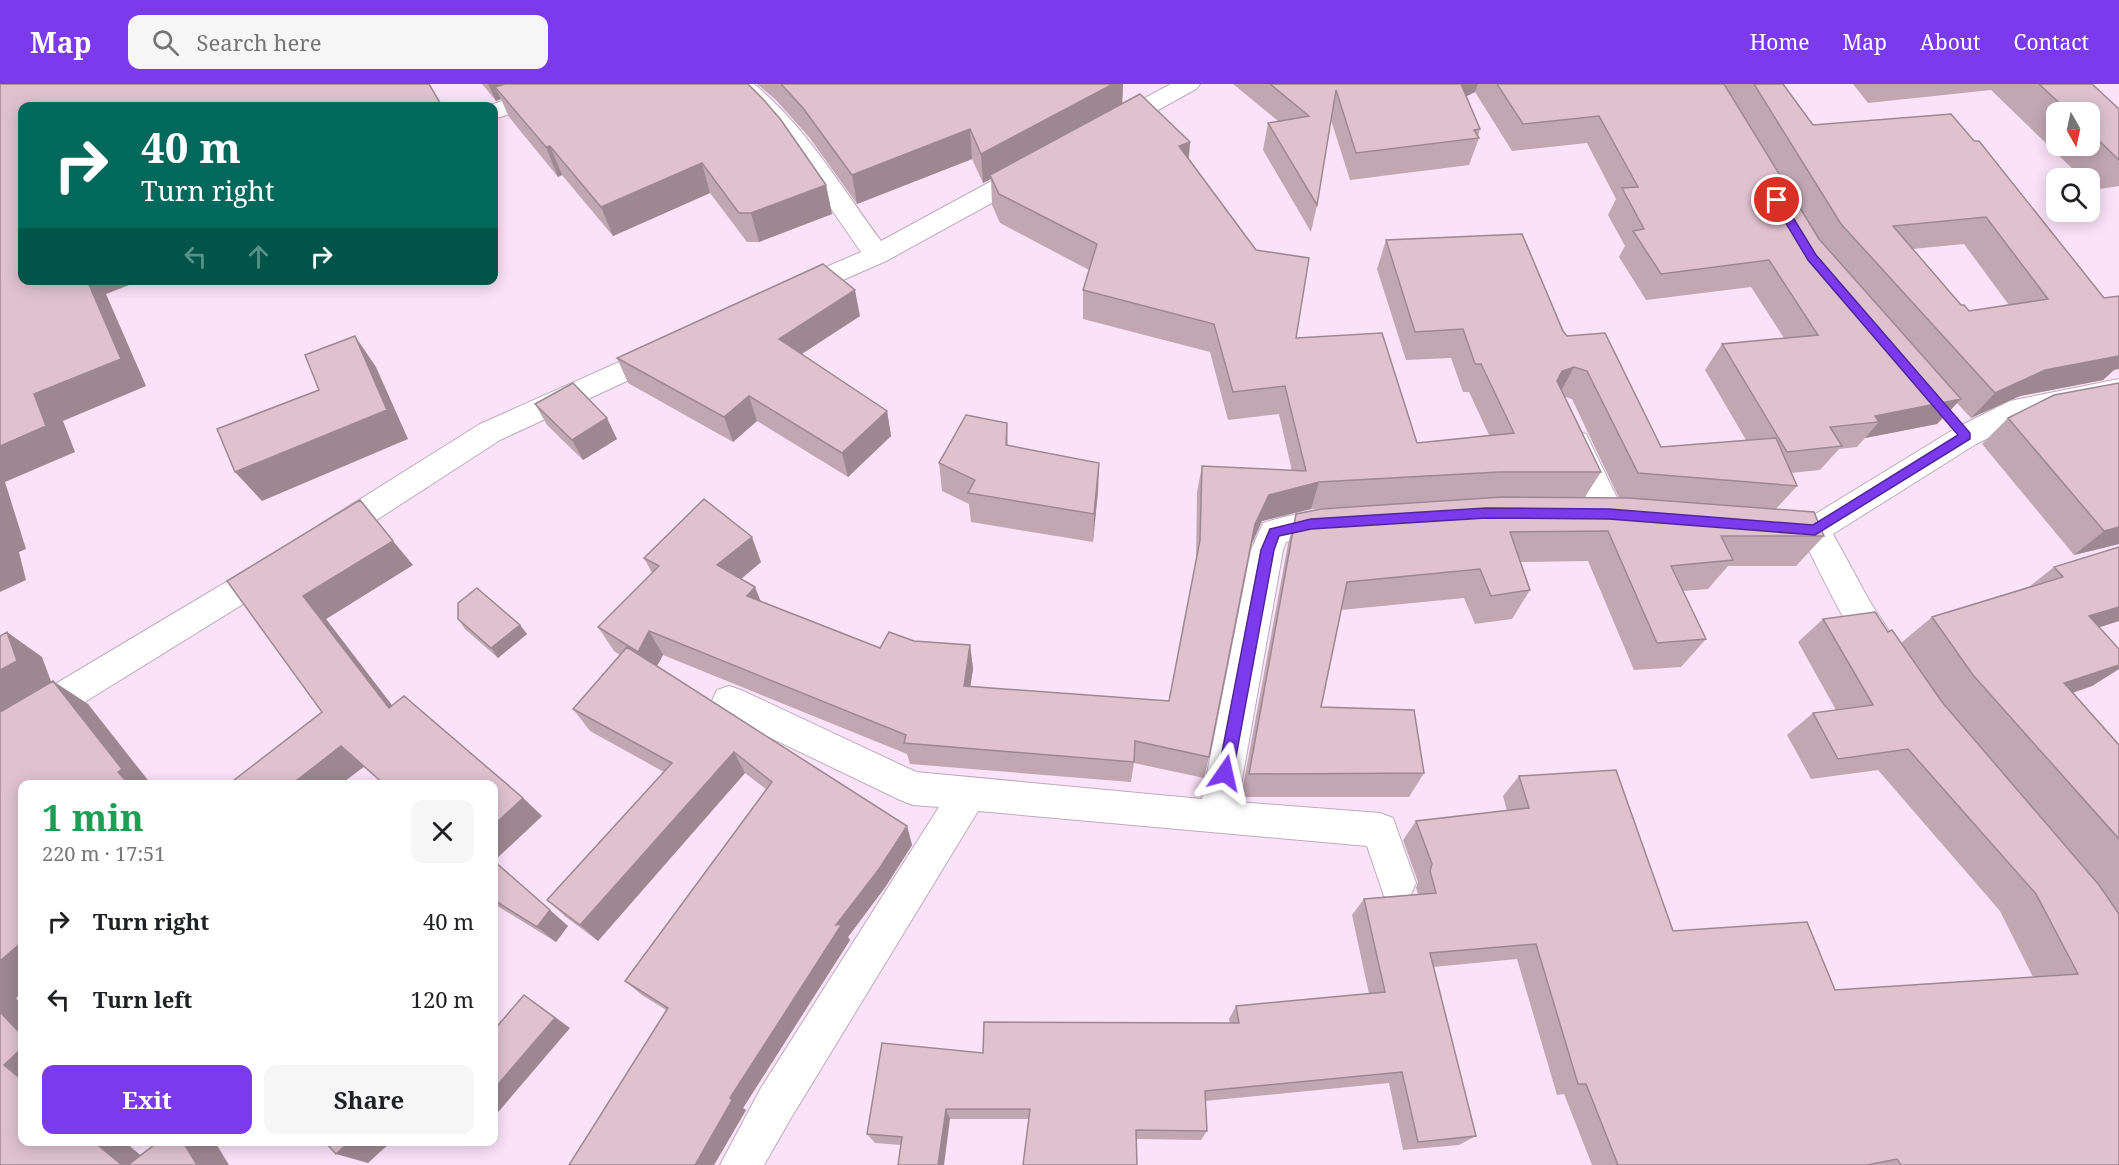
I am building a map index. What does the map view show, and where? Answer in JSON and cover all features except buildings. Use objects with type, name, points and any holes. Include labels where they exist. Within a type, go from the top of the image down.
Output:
[{"type":"street","points":[[498,111],[579,84]]},
{"type":"street","points":[[740,84],[758,98],[789,133],[830,186],[848,216],[877,255]]},
{"type":"street","points":[[1084,141],[1188,84]]},
{"type":"street","points":[[769,304],[877,255],[1053,158]]},
{"type":"street","points":[[0,736],[302,552],[490,432],[684,343]]},
{"type":"street","points":[[1901,675],[1803,529],[1958,427],[2020,409],[2119,390]]},
{"type":"street","points":[[1564,419],[1609,514]]},
{"type":"street","points":[[1575,514],[1609,514],[1666,519]]},
{"type":"street","points":[[1217,817],[1267,550],[1274,532],[1311,524],[1370,520]]},
{"type":"street","points":[[729,701],[913,788],[1380,830],[1397,883]]},
{"type":"street","points":[[741,1165],[776,1103],[968,794]]},
{"type":"route","points":[[1225,773],[1267,550],[1274,532],[1311,524],[1486,513],[1609,514],[1815,530],[1966,436],[1812,258],[1777,200]]}]
